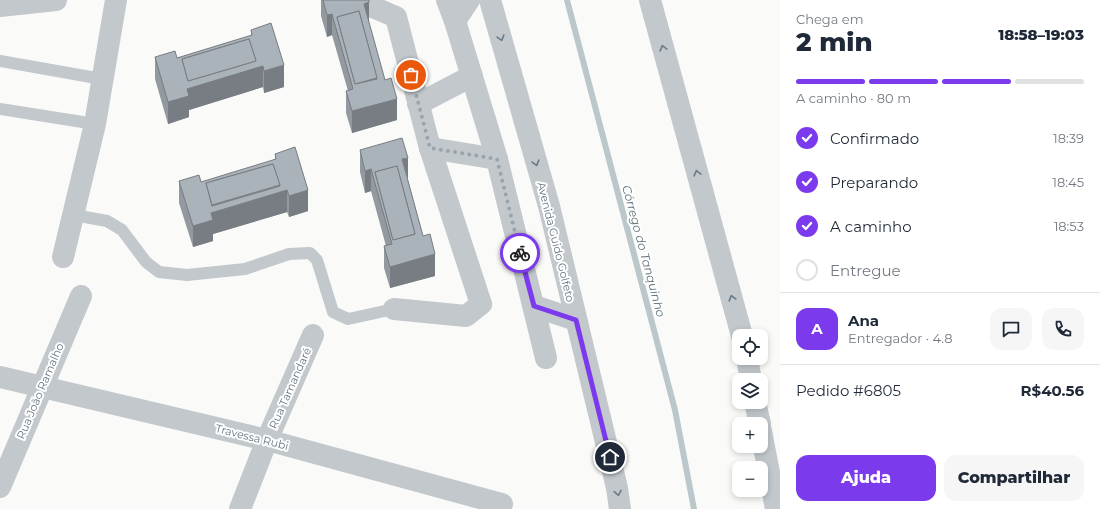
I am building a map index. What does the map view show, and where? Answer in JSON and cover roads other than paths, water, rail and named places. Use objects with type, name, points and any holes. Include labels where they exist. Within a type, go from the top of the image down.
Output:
[{"type":"street","points":[[0,6],[56,0]]},
{"type":"street","points":[[63,257],[95,124],[116,0]]},
{"type":"street","points":[[356,0],[396,17],[430,148],[481,304],[466,316],[394,309]]},
{"type":"street","points":[[447,0],[455,21],[497,159],[546,358]]},
{"type":"street","points":[[455,21],[470,0]]},
{"type":"street","name":"Avenida Guido Golfeto","points":[[490,0],[549,206],[617,488],[620,509]]},
{"type":"street","points":[[650,0],[740,329]]},
{"type":"street","points":[[418,104],[472,76]]},
{"type":"street","points":[[430,148],[497,159]]},
{"type":"street","name":"Rua João Ramalho","points":[[0,487],[81,296]]},
{"type":"street","points":[[534,306],[576,320]]},
{"type":"street","name":"Rua Tamandaré","points":[[240,509],[267,440],[313,335]]},
{"type":"street","name":"Travessa Rubi","points":[[0,377],[267,440],[501,506]]},
{"type":"street","points":[[765,453],[776,509]]},
{"type":"lane","points":[[0,61],[102,79]]},
{"type":"lane","points":[[0,109],[95,124]]},
{"type":"lane","points":[[74,215],[107,221],[122,230],[146,262],[159,272],[187,275],[245,269],[289,254],[310,253],[317,260],[333,312],[348,318],[394,309]]},
{"type":"waterway","name":"Córrego do Tanquinho","points":[[567,0],[675,410],[694,509]]}]
